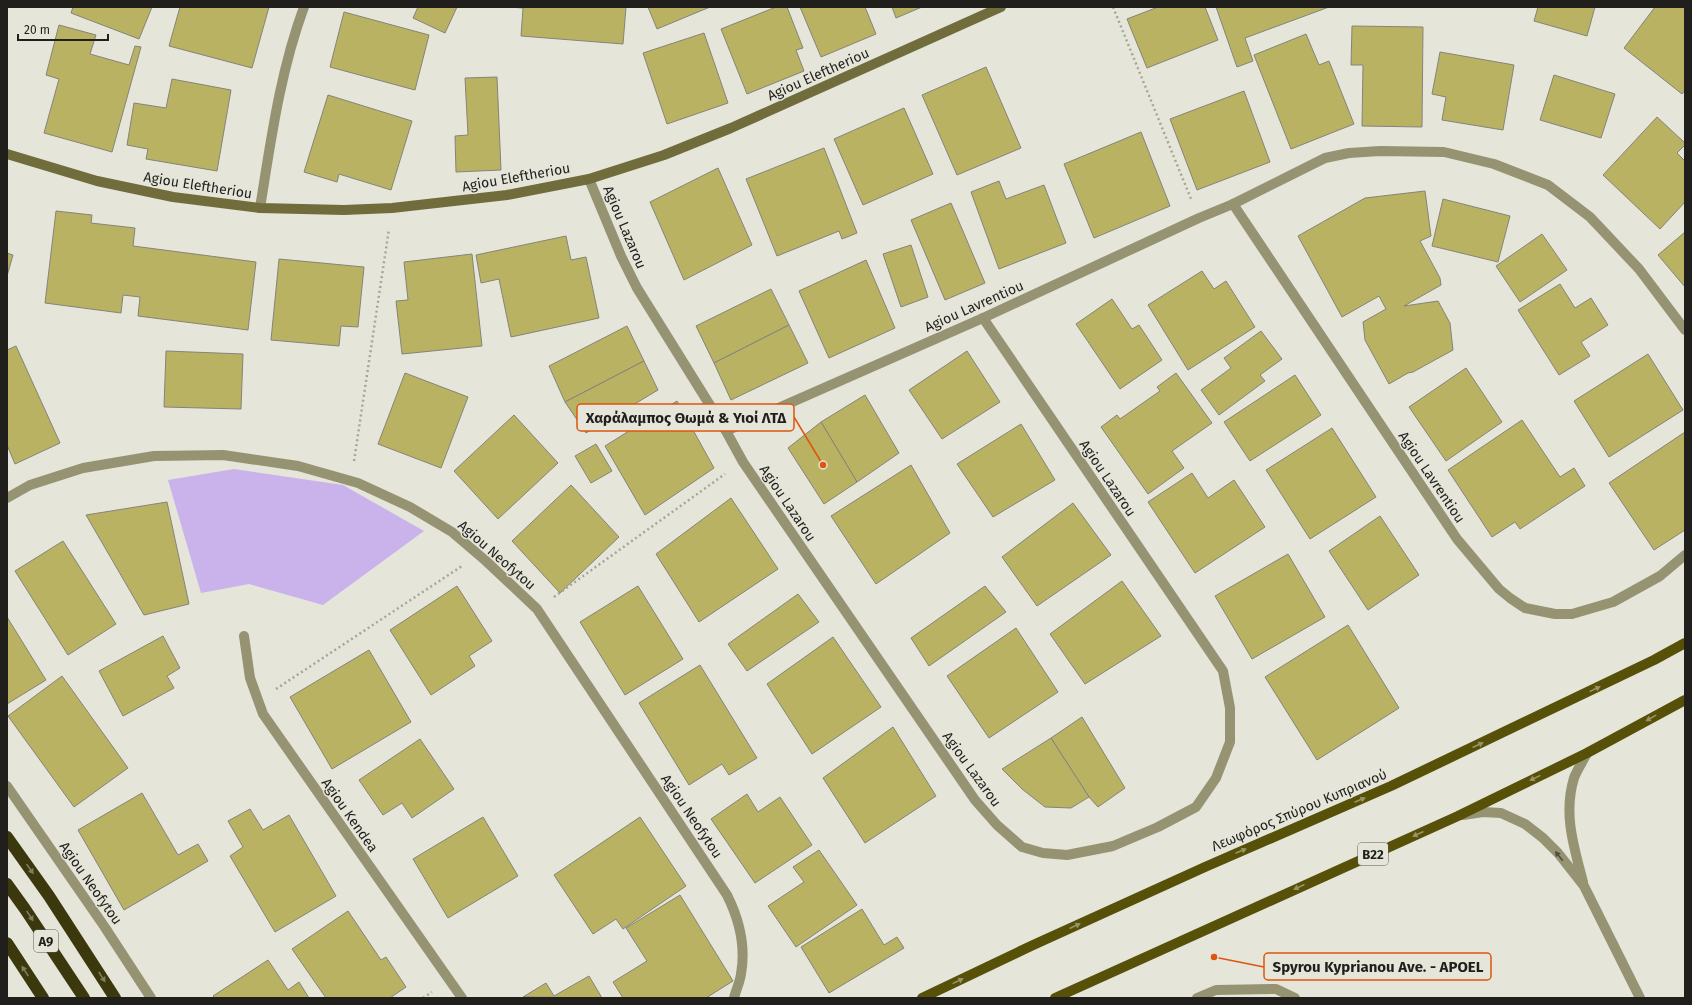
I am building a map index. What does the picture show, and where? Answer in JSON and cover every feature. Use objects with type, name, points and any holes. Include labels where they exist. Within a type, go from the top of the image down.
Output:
[{"type":"highway","points":[[7,837],[49,896],[115,998]]},
{"type":"highway","name":"A9","points":[[7,884],[84,998]]},
{"type":"highway","name":"A9","points":[[7,943],[43,998]]},
{"type":"main road","name":"Λεωφόρος Σπύρου Κυπριανού","points":[[922,998],[1031,946],[1205,867],[1398,783],[1654,660],[1685,643]]},
{"type":"main road","name":"B22","points":[[1055,998],[1458,816],[1587,753],[1685,700]]},
{"type":"street","points":[[260,208],[281,84],[293,38],[304,7]]},
{"type":"street","name":"Agiou Eleftheriou","points":[[7,154],[97,181],[173,197],[260,208],[344,210],[392,208],[507,195],[589,179],[664,155],[731,128],[1001,7]]},
{"type":"street","name":"Agiou Lavrentiou","points":[[726,431],[983,318],[1199,218],[1233,204],[1324,158],[1349,153],[1380,151],[1444,152],[1494,164],[1548,185],[1590,218],[1639,269],[1685,330]]},
{"type":"street","name":"Agiou Lazarou","points":[[589,179],[636,288],[726,431],[743,462],[975,800],[997,825],[1022,846],[1043,853],[1068,855],[1113,846],[1158,827],[1196,807],[1216,778],[1230,742],[1230,708],[1223,670],[983,318]]},
{"type":"street","name":"Agiou Lavrentiou","points":[[1233,204],[1457,539],[1499,589],[1510,598],[1525,608],[1556,614],[1572,614],[1613,602],[1660,576],[1685,555]]},
{"type":"street","name":"Agiou Neofytou","points":[[7,498],[30,485],[83,468],[154,456],[223,455],[298,466],[351,481],[410,507],[452,532],[538,609],[727,895],[737,916],[743,953],[741,974],[734,998]]},
{"type":"street","name":"Agiou Kendea","points":[[244,636],[250,678],[257,701],[263,714],[462,998]]},
{"type":"street","points":[[1584,886],[1571,834],[1569,804],[1575,777],[1587,753]]},
{"type":"street","name":"Agiou Neofytou","points":[[7,786],[104,926],[151,998]]},
{"type":"street","points":[[1458,816],[1483,812],[1501,812],[1525,824],[1543,838],[1558,853],[1584,886],[1640,998]]},
{"type":"street","points":[[1197,998],[1216,990],[1276,989],[1295,998]]},
{"type":"path","points":[[1113,7],[1199,218]]},
{"type":"path","points":[[351,481],[392,208]]},
{"type":"path","points":[[538,609],[743,462]]},
{"type":"path","points":[[257,701],[479,555]]},
{"type":"shaded area","points":[[234,469],[343,485],[424,531],[323,605],[249,584],[201,593],[168,480]]},
{"type":"building","points":[[73,7],[152,7],[139,39],[71,13]]},
{"type":"building","points":[[180,7],[269,7],[252,68],[169,46]]},
{"type":"building","points":[[418,7],[457,7],[445,33],[413,18]]},
{"type":"building","points":[[508,7],[626,7],[623,44],[521,36],[523,8]]},
{"type":"building","points":[[648,7],[710,7],[657,29]]},
{"type":"building","points":[[776,7],[787,7],[803,48],[796,50],[804,71],[747,94],[721,29]]},
{"type":"building","points":[[800,7],[865,7],[876,34],[821,57]]},
{"type":"building","points":[[892,7],[922,7],[896,18]]},
{"type":"building","points":[[1158,7],[1205,7],[1218,40],[1147,68],[1127,19]]},
{"type":"building","points":[[1216,7],[1329,7],[1245,38],[1253,61],[1237,67]]},
{"type":"building","points":[[1538,7],[1595,7],[1587,36],[1534,21]]},
{"type":"building","points":[[1655,7],[1685,7],[1685,90],[1682,94],[1624,48]]},
{"type":"building","points":[[344,12],[429,35],[415,90],[330,67]]},
{"type":"building","points":[[59,25],[96,35],[90,54],[129,65],[135,46],[141,47],[112,152],[44,133],[59,79],[46,75]]},
{"type":"building","points":[[1352,26],[1423,27],[1422,127],[1362,126],[1363,65],[1351,65]]},
{"type":"building","points":[[704,33],[728,103],[667,124],[643,53]]},
{"type":"building","points":[[1306,34],[1319,65],[1329,61],[1354,124],[1291,149],[1254,55]]},
{"type":"building","points":[[1440,52],[1514,65],[1503,130],[1442,120],[1446,97],[1432,94]]},
{"type":"building","points":[[986,67],[1021,148],[957,175],[922,95]]},
{"type":"building","points":[[1554,75],[1615,94],[1601,138],[1540,120]]},
{"type":"building","points":[[497,77],[501,170],[456,172],[455,136],[468,135],[465,78]]},
{"type":"building","points":[[172,79],[231,90],[217,171],[146,159],[148,149],[127,145],[134,103],[166,108]]},
{"type":"building","points":[[1244,91],[1270,162],[1197,190],[1170,119]]},
{"type":"building","points":[[328,95],[412,121],[391,190],[339,174],[337,182],[304,172]]},
{"type":"building","points":[[904,108],[933,174],[863,205],[834,139]]},
{"type":"building","points":[[1657,117],[1685,143],[1685,145],[1677,153],[1685,161],[1685,202],[1660,229],[1603,175]]},
{"type":"building","points":[[1141,132],[1170,206],[1094,238],[1064,164]]},
{"type":"building","points":[[824,148],[857,233],[842,239],[839,231],[777,256],[746,179]]},
{"type":"building","points":[[718,168],[752,245],[684,280],[650,202]]},
{"type":"building","points":[[999,181],[1006,199],[1044,185],[1066,243],[999,269],[971,192]]},
{"type":"building","points":[[1425,191],[1431,236],[1420,241],[1440,278],[1441,285],[1404,306],[1438,301],[1450,323],[1453,350],[1389,384],[1365,340],[1363,322],[1386,309],[1379,296],[1342,317],[1298,236],[1365,198]]},
{"type":"building","points":[[1443,199],[1510,216],[1498,262],[1432,246]]},
{"type":"building","points":[[951,203],[985,283],[945,300],[911,220]]},
{"type":"building","points":[[56,211],[92,215],[91,223],[135,228],[133,246],[256,262],[248,330],[138,316],[140,297],[123,295],[121,313],[45,303]]},
{"type":"building","points":[[1685,232],[1685,287],[1658,255]]},
{"type":"building","points":[[1542,234],[1567,270],[1520,302],[1496,266]]},
{"type":"building","points":[[566,236],[571,260],[586,257],[599,318],[511,337],[499,279],[481,283],[476,255]]},
{"type":"building","points":[[911,245],[928,297],[901,307],[883,254]]},
{"type":"building","points":[[7,253],[13,255],[7,276]]},
{"type":"building","points":[[472,254],[482,346],[402,354],[396,301],[408,300],[404,262]]},
{"type":"building","points":[[279,259],[364,267],[358,327],[341,326],[339,346],[271,340]]},
{"type":"building","points":[[866,260],[895,328],[829,358],[799,291]]},
{"type":"building","points":[[1202,271],[1214,289],[1226,281],[1255,327],[1188,370],[1148,305]]},
{"type":"building","points":[[1560,284],[1575,308],[1591,298],[1608,325],[1581,342],[1590,356],[1559,375],[1518,310]]},
{"type":"building","points":[[771,289],[789,325],[714,363],[696,326]]},
{"type":"building","points":[[1112,299],[1132,329],[1139,325],[1162,360],[1120,389],[1076,324]]},
{"type":"building","points":[[789,325],[808,363],[731,400],[714,363]]},
{"type":"building","points":[[627,326],[644,361],[565,402],[549,366]]},
{"type":"building","points":[[1261,331],[1282,359],[1260,375],[1265,381],[1219,415],[1201,390],[1231,368],[1224,358]]},
{"type":"building","points":[[16,346],[60,443],[15,464],[7,445],[7,350]]},
{"type":"building","points":[[166,351],[243,354],[241,409],[164,407]]},
{"type":"building","points":[[967,351],[1000,402],[942,439],[909,390]]},
{"type":"building","points":[[1648,354],[1683,410],[1609,457],[1574,401]]},
{"type":"building","points":[[644,361],[658,390],[586,433],[565,402]]},
{"type":"building","points":[[1466,368],[1502,422],[1446,461],[1409,407]]},
{"type":"building","points":[[405,373],[468,397],[441,468],[378,444]]},
{"type":"building","points":[[1176,373],[1212,423],[1172,451],[1184,468],[1148,494],[1101,427],[1117,415],[1120,419],[1160,391],[1157,387]]},
{"type":"building","points":[[1295,375],[1321,415],[1250,461],[1224,422]]},
{"type":"building","points":[[865,395],[899,453],[857,482],[821,422]]},
{"type":"building","points":[[677,401],[714,468],[645,515],[605,446]]},
{"type":"building","points":[[514,415],[558,463],[498,519],[454,471]]},
{"type":"building","points":[[1522,420],[1560,477],[1574,468],[1585,486],[1520,529],[1515,522],[1492,537],[1448,470]]},
{"type":"building","points":[[821,422],[857,482],[824,504],[788,448]]},
{"type":"building","points":[[1021,424],[1055,480],[993,517],[957,464]]},
{"type":"building","points":[[1332,428],[1376,497],[1310,539],[1266,470]]},
{"type":"building","points":[[1685,432],[1685,530],[1654,550],[1609,483]]},
{"type":"building","points":[[596,444],[612,471],[591,483],[575,456]]},
{"type":"building","points":[[911,465],[950,533],[876,584],[831,516]]},
{"type":"building","points":[[1192,473],[1208,498],[1234,480],[1265,527],[1195,573],[1148,502]]},
{"type":"building","points":[[571,485],[619,537],[560,593],[512,541]]},
{"type":"building","points":[[731,498],[778,569],[699,622],[656,554]]},
{"type":"building","points":[[167,502],[189,604],[144,615],[86,515]]},
{"type":"building","points":[[1073,503],[1111,555],[1037,606],[1002,557]]},
{"type":"building","points":[[1380,516],[1419,575],[1368,610],[1329,551]]},
{"type":"building","points":[[63,541],[116,624],[68,655],[15,571]]},
{"type":"building","points":[[1288,554],[1325,617],[1252,659],[1215,596]]},
{"type":"building","points":[[1122,581],[1161,636],[1085,684],[1050,634]]},
{"type":"building","points":[[457,586],[492,641],[469,656],[475,666],[431,695],[390,630]]},
{"type":"building","points":[[638,586],[683,659],[625,695],[580,622]]},
{"type":"building","points":[[985,586],[1006,612],[929,666],[911,638]]},
{"type":"building","points":[[798,594],[819,622],[747,671],[728,644]]},
{"type":"building","points":[[7,617],[46,680],[7,704]]},
{"type":"building","points":[[1348,625],[1399,708],[1317,760],[1265,677]]},
{"type":"building","points":[[1016,628],[1058,692],[989,738],[947,676]]},
{"type":"building","points":[[163,636],[180,668],[167,676],[174,688],[123,716],[99,671]]},
{"type":"building","points":[[833,637],[881,707],[812,754],[767,684]]},
{"type":"building","points":[[369,650],[411,722],[332,769],[290,697]]},
{"type":"building","points":[[700,665],[757,758],[729,775],[722,764],[689,785],[639,703]]},
{"type":"building","points":[[62,676],[128,768],[74,807],[8,716]]},
{"type":"building","points":[[1082,717],[1125,788],[1098,807],[1089,797],[1051,738]]},
{"type":"building","points":[[893,727],[936,796],[865,843],[823,778]]},
{"type":"building","points":[[1051,738],[1089,797],[1071,808],[1045,807],[1022,789],[1002,769]]},
{"type":"building","points":[[420,739],[454,789],[412,818],[402,803],[383,815],[359,780]]},
{"type":"building","points":[[142,793],[178,855],[198,844],[208,861],[124,910],[78,830]]},
{"type":"building","points":[[747,794],[758,812],[780,797],[812,845],[755,883],[711,819]]},
{"type":"building","points":[[250,809],[263,830],[289,815],[336,896],[275,932],[230,856],[243,847],[228,821]]},
{"type":"building","points":[[483,817],[518,876],[448,918],[413,859]]},
{"type":"building","points":[[640,817],[686,886],[623,929],[616,919],[593,934],[554,875]]},
{"type":"building","points":[[819,850],[857,905],[796,947],[768,906],[804,882],[793,867]]},
{"type":"building","points":[[680,895],[733,981],[706,998],[623,998],[613,982],[647,961],[626,928]]},
{"type":"building","points":[[862,909],[884,945],[897,937],[904,948],[829,993],[801,947]]},
{"type":"building","points":[[348,911],[381,960],[386,957],[406,987],[390,998],[326,998],[292,949]]},
{"type":"building","points":[[268,960],[288,990],[299,982],[309,998],[215,998],[213,996]]},
{"type":"building","points":[[589,976],[602,998],[523,997],[546,983],[554,996]]},
{"type":"place","name":"Χαράλαμπος Θωμά & Υιοί ΛΤΔ","points":[[823,465]]},
{"type":"place","name":"Spyrou Kyprianou Ave. - APOEL","points":[[1214,957]]}]
